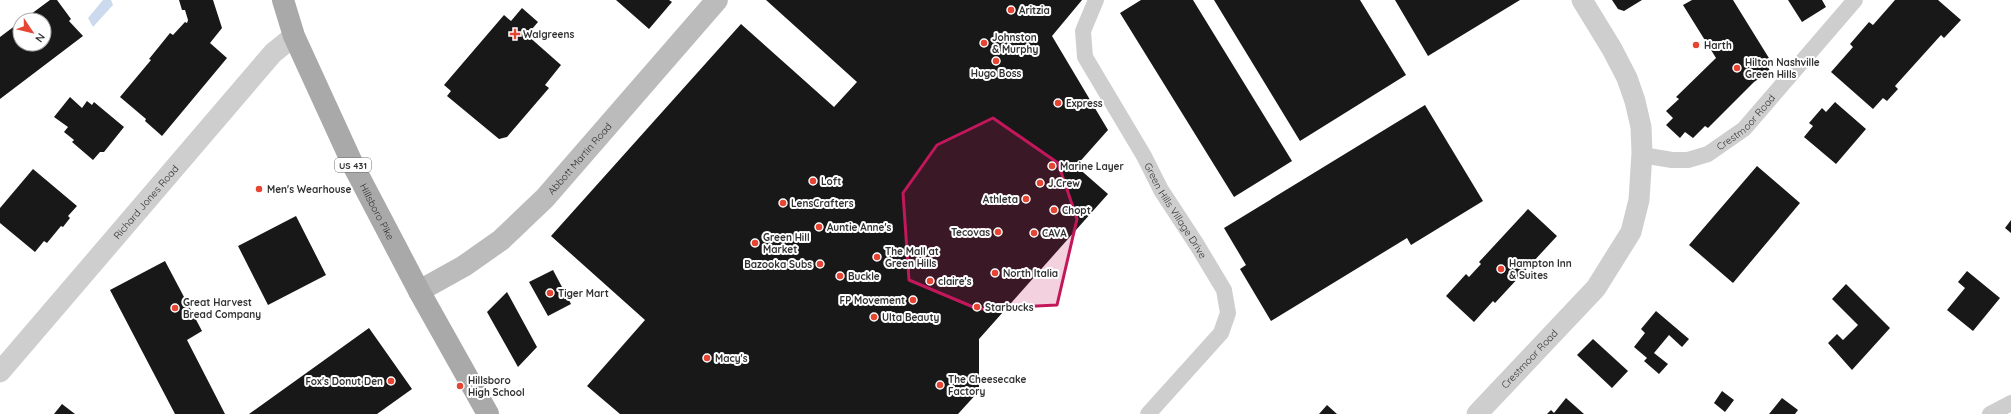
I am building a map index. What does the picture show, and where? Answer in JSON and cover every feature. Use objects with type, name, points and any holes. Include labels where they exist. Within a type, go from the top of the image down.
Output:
[{"type":"main road","name":"Hillsboro Pike","points":[[283,0],[294,36],[354,167],[419,291],[488,414]]},
{"type":"main road","name":"Abbott Martin Road","points":[[419,291],[464,266],[501,240],[546,198],[717,0]]},
{"type":"street","name":"Green Hills Village Drive","points":[[1096,0],[1083,31],[1085,57],[1144,156],[1161,190],[1224,290],[1228,313],[1221,333],[1154,412]]},
{"type":"street","name":"Crestmoor Road","points":[[1477,414],[1596,288],[1631,232],[1639,200],[1642,155],[1641,127],[1635,101],[1627,78],[1612,49],[1582,0]]},
{"type":"street","name":"Crestmoor Road","points":[[1642,155],[1672,160],[1688,160],[1708,154],[1744,129],[1855,0]]},
{"type":"street","name":"Richard Jones Road","points":[[0,372],[273,53],[294,36]]},
{"type":"street","points":[[1990,414],[2011,403]]},
{"type":"highlighted area","points":[[993,118],[1058,163],[1077,219],[1057,305],[978,309],[909,280],[903,193],[937,145]]},
{"type":"water","points":[[103,0],[111,0],[113,5],[93,27],[88,18]]},
{"type":"building","points":[[50,0],[57,0],[71,19],[69,21],[83,36],[0,99],[0,37],[12,28],[12,52],[52,52],[52,12],[34,12]]},
{"type":"building","points":[[179,0],[213,0],[222,28],[210,43],[227,58],[162,136],[145,121],[146,119],[120,97],[151,60],[149,59],[170,33],[173,35],[185,22],[187,23],[188,20],[185,10],[182,10]]},
{"type":"building","points":[[616,0],[669,0],[672,2],[649,29]]},
{"type":"building","name":"The Mall at Green Hills","points":[[766,0],[1082,0],[1052,36],[1108,130],[1076,166],[1108,194],[979,339],[979,391],[958,414],[620,414],[587,386],[645,320],[551,236],[741,24],[834,107],[857,82]]},
{"type":"building","points":[[1141,0],[1193,0],[1292,161],[1234,197],[1120,13]]},
{"type":"building","points":[[1214,0],[1360,0],[1406,75],[1300,141]]},
{"type":"building","points":[[1395,0],[1520,0],[1428,56]]},
{"type":"building","points":[[1612,0],[1642,0],[1624,11],[1618,9]]},
{"type":"building","name":"Hilton Nashville Green Hills","points":[[1692,0],[1733,0],[1772,63],[1767,65],[1770,71],[1754,82],[1708,128],[1705,126],[1693,138],[1685,132],[1680,138],[1666,125],[1673,118],[1666,111],[1679,99],[1676,97],[1716,58],[1683,5]]},
{"type":"building","points":[[1788,0],[1822,0],[1826,7],[1802,22]]},
{"type":"building","points":[[1895,0],[1938,0],[1961,20],[1944,38],[1941,35],[1895,86],[1898,89],[1887,101],[1883,98],[1873,109],[1831,72],[1853,47],[1850,44],[1869,22],[1873,25]]},
{"type":"building","name":"Walgreens","points":[[522,8],[538,22],[527,35],[561,65],[545,85],[549,88],[507,137],[499,139],[447,96],[451,91],[444,85],[504,15],[511,21]]},
{"type":"building","points":[[70,97],[82,108],[87,101],[92,105],[94,102],[124,127],[104,152],[100,152],[93,160],[72,142],[74,140],[64,132],[68,127],[54,117]]},
{"type":"building","points":[[1835,102],[1866,129],[1836,164],[1804,137],[1813,126],[1809,123],[1822,108],[1826,112]]},
{"type":"building","points":[[1425,105],[1483,201],[1411,245],[1407,238],[1271,321],[1240,269],[1246,265],[1224,228]]},
{"type":"building","points":[[1757,166],[1800,203],[1733,283],[1689,245]]},
{"type":"building","points":[[33,169],[77,206],[68,216],[70,218],[63,227],[61,226],[47,243],[44,241],[35,252],[0,223],[0,208]]},
{"type":"building","name":"Hampton Inn & Suites","points":[[1528,209],[1557,236],[1495,303],[1493,301],[1474,322],[1446,296],[1466,274],[1469,277],[1481,264],[1479,262]]},
{"type":"building","points":[[296,216],[326,275],[268,305],[238,246]]},
{"type":"building","points":[[2011,220],[2011,233],[2005,228]]},
{"type":"building","points":[[165,261],[202,331],[187,340],[225,414],[175,414],[110,290]]},
{"type":"building","name":"Tiger Mart","points":[[553,270],[571,304],[548,316],[529,282]]},
{"type":"building","points":[[1967,271],[2000,298],[1973,331],[1947,310],[1965,288],[1958,282]]},
{"type":"building","points":[[1846,284],[1890,328],[1852,370],[1828,343],[1837,334],[1843,340],[1858,325],[1832,299]]},
{"type":"building","points":[[507,292],[537,347],[518,367],[487,312]]},
{"type":"building","points":[[1656,311],[1689,339],[1682,347],[1669,335],[1654,353],[1668,364],[1659,374],[1644,361],[1647,358],[1634,347],[1645,333],[1641,329]]},
{"type":"building","points":[[369,328],[412,389],[377,414],[249,414]]},
{"type":"building","points":[[1593,339],[1628,371],[1612,388],[1577,355]]},
{"type":"building","points":[[1722,391],[1734,400],[1725,412],[1714,403]]},
{"type":"building","points":[[1566,398],[1584,414],[1547,414],[1551,410],[1554,413]]},
{"type":"building","points":[[1782,398],[1798,410],[1795,414],[1769,414]]},
{"type":"building","points":[[62,404],[75,414],[54,414]]},
{"type":"building","points":[[1327,405],[1337,414],[1319,414]]},
{"type":"place","name":"Aritzia","points":[[1011,10]]},
{"type":"place","name":"Walgreens","points":[[515,34]]},
{"type":"place","name":"Johnston & Murphy","points":[[984,43]]},
{"type":"place","name":"Harth","points":[[1696,45]]},
{"type":"place","name":"Hugo Boss","points":[[996,61]]},
{"type":"place","name":"Hilton Nashville Green Hills","points":[[1737,68]]},
{"type":"place","name":"Express","points":[[1058,103]]},
{"type":"place","name":"Marine Layer","points":[[1052,166]]},
{"type":"place","name":"Loft","points":[[813,181]]},
{"type":"place","name":"J.Crew","points":[[1040,183]]},
{"type":"place","name":"Men's Wearhouse","points":[[259,189]]},
{"type":"place","name":"Athleta","points":[[1026,199]]},
{"type":"place","name":"LensCrafters","points":[[783,203]]},
{"type":"place","name":"Chopt","points":[[1054,210]]},
{"type":"place","name":"Auntie Anne's","points":[[819,227]]},
{"type":"place","name":"Tecovas","points":[[998,232]]},
{"type":"place","name":"CAVA","points":[[1034,233]]},
{"type":"place","name":"Green Hill Market","points":[[755,243]]},
{"type":"place","name":"The Mall at Green Hills","points":[[877,257]]},
{"type":"place","name":"Bazooka Subs","points":[[820,264]]},
{"type":"place","name":"Hampton Inn & Suites","points":[[1501,269]]},
{"type":"place","name":"North Italia","points":[[995,273]]},
{"type":"place","name":"Buckle","points":[[840,276]]},
{"type":"place","name":"claire's","points":[[930,281]]},
{"type":"place","name":"Tiger Mart","points":[[550,293]]},
{"type":"place","name":"FP Movement","points":[[913,300]]},
{"type":"place","name":"Starbucks","points":[[977,307]]},
{"type":"place","name":"Great Harvest Bread Company","points":[[175,308]]},
{"type":"place","name":"Ulta Beauty","points":[[874,317]]},
{"type":"place","name":"Macy's","points":[[707,358]]},
{"type":"place","name":"Fox's Donut Den","points":[[391,381]]},
{"type":"place","name":"The Cheesecake Factory","points":[[940,385]]},
{"type":"place","name":"Hillsboro High School","points":[[460,386]]}]
